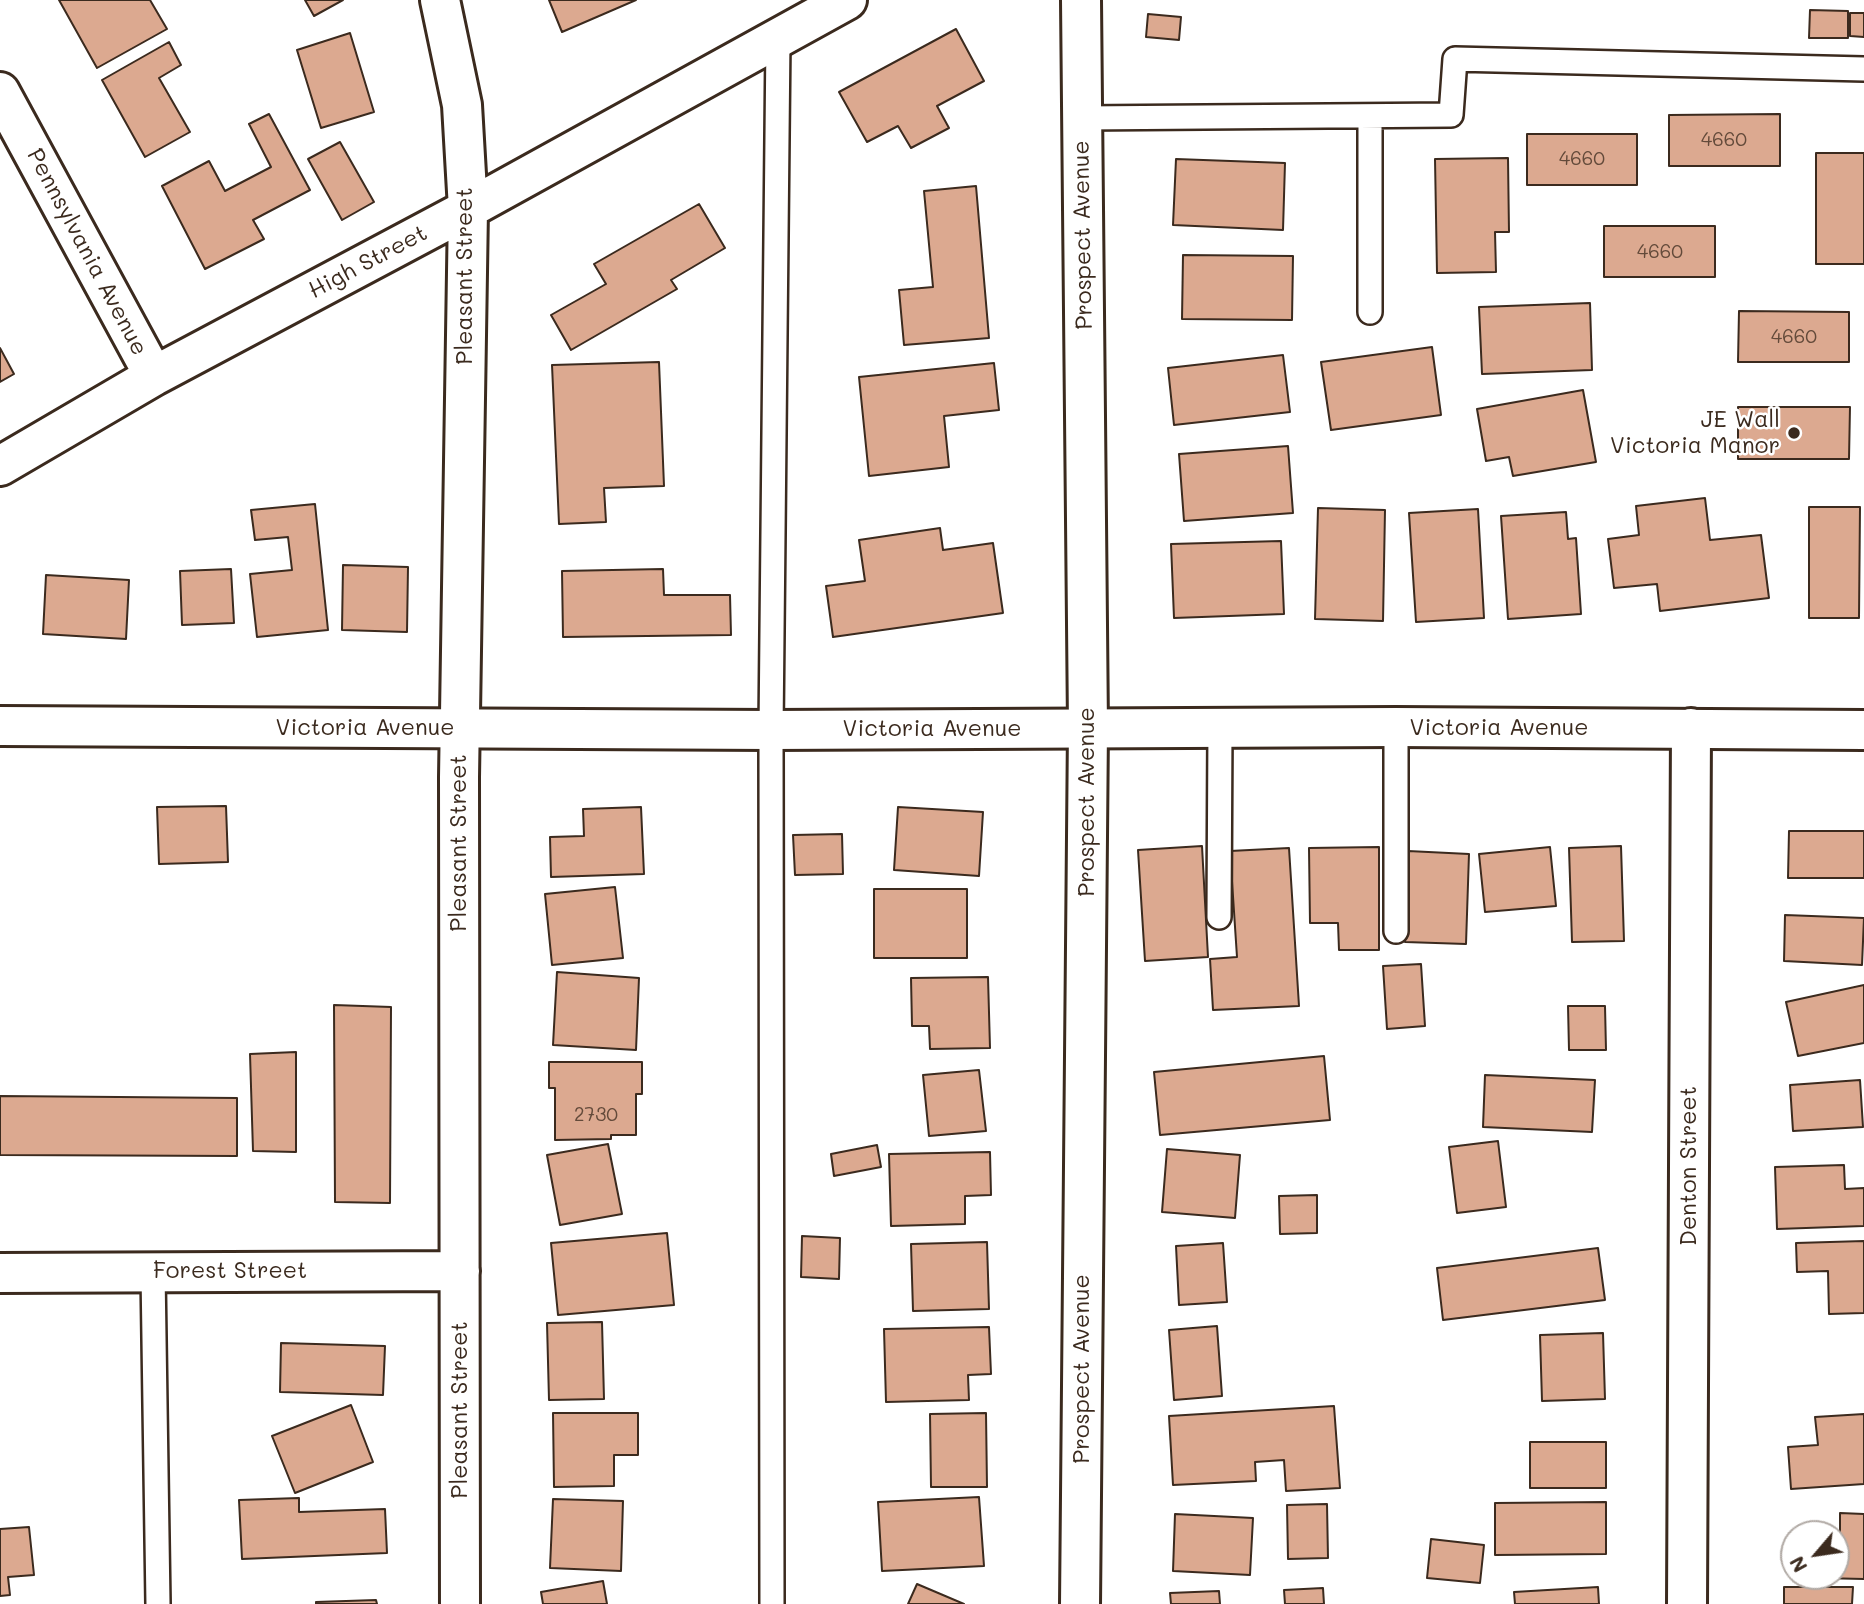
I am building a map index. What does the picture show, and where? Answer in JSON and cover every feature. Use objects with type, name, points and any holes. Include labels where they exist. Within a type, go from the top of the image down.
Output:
[{"type":"street","name":"Pleasant Street","points":[[440,0],[462,105],[468,209],[459,728],[460,1604]]},
{"type":"street","name":"High Street","points":[[0,466],[154,376],[468,209],[847,0]]},
{"type":"street","name":"Prospect Avenue","points":[[1080,1604],[1088,727],[1081,0]]},
{"type":"street","name":"Pennsylvania Avenue","points":[[0,92],[154,376]]},
{"type":"street","name":"Victoria Avenue","points":[[0,726],[771,730],[1088,727],[1864,730]]},
{"type":"street","name":"Denton Street","points":[[1687,1604],[1691,728]]},
{"type":"street","name":"Forest Street","points":[[0,1273],[460,1271]]},
{"type":"lane","points":[[772,1604],[771,730],[778,38]]},
{"type":"lane","points":[[1082,118],[1451,115],[1455,59],[1864,69]]},
{"type":"lane","points":[[1370,116],[1370,312]]},
{"type":"lane","points":[[1219,917],[1220,727]]},
{"type":"lane","points":[[1396,727],[1396,931]]},
{"type":"lane","points":[[153,1272],[158,1604]]},
{"type":"building","points":[[59,0],[150,0],[167,29],[97,68]]},
{"type":"building","points":[[305,0],[343,0],[314,16]]},
{"type":"building","points":[[549,0],[636,0],[562,32]]},
{"type":"building","points":[[1810,10],[1848,11],[1848,38],[1809,38]]},
{"type":"building","points":[[1850,13],[1864,13],[1864,37],[1850,36]]},
{"type":"building","points":[[1148,14],[1181,17],[1179,40],[1146,37]]},
{"type":"building","points":[[956,29],[984,81],[937,106],[949,128],[911,148],[898,126],[867,142],[839,92]]},
{"type":"building","points":[[350,33],[374,112],[321,128],[297,50]]},
{"type":"building","points":[[169,42],[181,65],[159,78],[190,132],[145,157],[102,80]]},
{"type":"building","points":[[269,114],[310,190],[253,220],[264,239],[205,269],[162,186],[209,161],[225,191],[271,167],[249,124]]},
{"type":"building","points":[[1780,114],[1780,166],[1669,166],[1669,115]]},
{"type":"building","points":[[1527,134],[1637,134],[1637,185],[1527,185]]},
{"type":"building","points":[[340,142],[374,202],[342,220],[308,159]]},
{"type":"building","points":[[1816,153],[1864,153],[1864,264],[1816,264]]},
{"type":"building","points":[[1508,158],[1509,232],[1495,232],[1496,272],[1437,273],[1435,159]]},
{"type":"building","points":[[1176,159],[1285,163],[1283,230],[1173,225]]},
{"type":"building","points":[[976,186],[989,338],[904,345],[899,290],[933,287],[924,191]]},
{"type":"building","points":[[699,204],[725,248],[671,280],[677,289],[571,350],[551,315],[606,284],[594,264]]},
{"type":"building","points":[[1604,226],[1715,226],[1715,277],[1604,277]]},
{"type":"building","points":[[1183,255],[1293,256],[1292,320],[1182,319]]},
{"type":"building","points":[[1590,303],[1592,370],[1482,374],[1479,307]]},
{"type":"building","name":"JE Wall Victoria Manor","points":[[1739,311],[1849,312],[1849,362],[1738,362]]},
{"type":"building","points":[[1432,347],[1441,415],[1331,430],[1321,362]]},
{"type":"building","points":[[0,348],[14,374],[0,382]]},
{"type":"building","points":[[1283,355],[1290,412],[1174,425],[1168,368]]},
{"type":"building","points":[[659,362],[664,486],[604,488],[606,522],[559,524],[552,365]]},
{"type":"building","points":[[994,363],[999,410],[944,416],[949,467],[869,476],[859,377]]},
{"type":"building","points":[[1583,390],[1596,462],[1513,476],[1509,457],[1486,461],[1477,409]]},
{"type":"building","name":"JE Wall Victoria Manor","points":[[1738,407],[1850,407],[1849,459],[1738,459]]},
{"type":"building","points":[[1288,446],[1293,513],[1184,521],[1179,454]]},
{"type":"building","points":[[1705,498],[1710,540],[1761,535],[1769,598],[1660,611],[1657,584],[1614,588],[1608,539],[1639,535],[1636,506]]},
{"type":"building","points":[[315,504],[328,630],[257,637],[250,574],[292,570],[288,537],[255,540],[251,510]]},
{"type":"building","name":"JE Wall Victoria Manor","points":[[1809,507],[1860,507],[1859,618],[1809,618]]},
{"type":"building","points":[[1318,508],[1385,510],[1383,621],[1315,619]]},
{"type":"building","points":[[1478,509],[1484,618],[1416,622],[1409,513]]},
{"type":"building","points":[[1566,512],[1568,539],[1576,538],[1581,614],[1508,619],[1501,516]]},
{"type":"building","points":[[940,528],[943,550],[993,543],[1003,613],[833,637],[826,586],[865,581],[859,540]]},
{"type":"building","points":[[1281,541],[1284,614],[1174,618],[1171,544]]},
{"type":"building","points":[[343,565],[408,567],[407,632],[342,630]]},
{"type":"building","points":[[231,569],[234,623],[182,625],[180,571]]},
{"type":"building","points":[[663,569],[664,595],[730,595],[731,635],[563,637],[562,571]]},
{"type":"building","points":[[46,575],[129,580],[126,639],[43,634]]},
{"type":"building","points":[[226,806],[228,862],[159,864],[157,807]]},
{"type":"building","points":[[641,807],[644,874],[551,877],[550,837],[584,836],[583,809]]},
{"type":"building","points":[[898,807],[983,812],[979,876],[894,870]]},
{"type":"building","points":[[1789,831],[1864,831],[1864,878],[1788,878]]},
{"type":"building","points":[[842,834],[843,874],[795,875],[793,835]]},
{"type":"building","points":[[1202,846],[1208,957],[1145,961],[1138,850]]},
{"type":"building","points":[[1621,846],[1624,941],[1572,942],[1569,848]]},
{"type":"building","points":[[1379,847],[1379,950],[1339,950],[1338,923],[1310,923],[1309,848]]},
{"type":"building","points":[[1550,847],[1556,906],[1485,912],[1479,854]]},
{"type":"building","points":[[1289,848],[1299,1006],[1213,1010],[1210,959],[1237,957],[1230,851]]},
{"type":"building","points":[[1408,851],[1469,854],[1466,944],[1405,942]]},
{"type":"building","points":[[615,887],[623,958],[552,965],[545,894]]},
{"type":"building","points":[[874,889],[967,889],[967,958],[874,958]]},
{"type":"building","points":[[1785,915],[1864,918],[1862,965],[1784,961]]},
{"type":"building","points":[[1421,964],[1425,1026],[1387,1029],[1383,966]]},
{"type":"building","points":[[557,972],[639,978],[636,1050],[553,1045]]},
{"type":"building","points":[[988,977],[990,1048],[930,1049],[929,1026],[912,1026],[911,978]]},
{"type":"building","points":[[1864,985],[1864,1043],[1798,1056],[1786,1002]]},
{"type":"building","points":[[334,1005],[391,1007],[390,1203],[335,1202]]},
{"type":"building","points":[[1568,1006],[1605,1006],[1606,1050],[1569,1050]]},
{"type":"building","points":[[296,1052],[296,1152],[253,1151],[250,1054]]},
{"type":"building","points":[[1324,1056],[1330,1120],[1160,1135],[1154,1072]]},
{"type":"building","points":[[549,1062],[642,1062],[642,1094],[636,1094],[636,1135],[611,1135],[611,1139],[555,1140],[555,1088],[549,1088]]},
{"type":"building","points":[[979,1070],[986,1131],[929,1136],[923,1075]]},
{"type":"building","points":[[1485,1075],[1595,1080],[1592,1132],[1483,1127]]},
{"type":"building","points":[[1860,1080],[1863,1127],[1793,1131],[1790,1085]]},
{"type":"building","points":[[0,1096],[237,1098],[237,1156],[0,1155]]},
{"type":"building","points":[[1498,1141],[1506,1207],[1457,1213],[1449,1147]]},
{"type":"building","points":[[608,1144],[622,1214],[560,1225],[547,1155]]},
{"type":"building","points":[[877,1145],[881,1167],[834,1176],[831,1154]]},
{"type":"building","points":[[1167,1149],[1240,1155],[1235,1218],[1162,1212]]},
{"type":"building","points":[[990,1152],[991,1195],[965,1196],[965,1224],[891,1226],[889,1154]]},
{"type":"building","points":[[1844,1165],[1845,1189],[1864,1188],[1864,1226],[1777,1229],[1775,1167]]},
{"type":"building","points":[[1317,1195],[1317,1233],[1280,1234],[1279,1196]]},
{"type":"building","points":[[667,1233],[674,1305],[558,1315],[551,1243]]},
{"type":"building","points":[[802,1236],[840,1238],[839,1279],[801,1277]]},
{"type":"building","points":[[1864,1241],[1864,1313],[1829,1314],[1828,1271],[1797,1272],[1796,1243]]},
{"type":"building","points":[[987,1242],[989,1309],[913,1311],[911,1244]]},
{"type":"building","points":[[1223,1243],[1227,1302],[1179,1305],[1176,1246]]},
{"type":"building","points":[[1598,1248],[1605,1300],[1443,1320],[1437,1268]]},
{"type":"building","points":[[602,1322],[604,1399],[549,1400],[547,1323]]},
{"type":"building","points":[[1217,1326],[1222,1396],[1174,1400],[1169,1330]]},
{"type":"building","points":[[989,1327],[991,1374],[968,1375],[969,1400],[886,1402],[884,1329]]},
{"type":"building","points":[[1603,1333],[1605,1399],[1542,1401],[1540,1335]]},
{"type":"building","points":[[281,1343],[385,1346],[383,1395],[280,1392]]},
{"type":"building","points":[[351,1405],[373,1462],[295,1493],[272,1436]]},
{"type":"building","points":[[1334,1406],[1340,1488],[1286,1491],[1284,1460],[1255,1462],[1256,1481],[1173,1485],[1169,1416]]},
{"type":"building","points":[[553,1413],[638,1413],[638,1455],[614,1455],[614,1486],[554,1487]]},
{"type":"building","points":[[986,1413],[987,1487],[931,1487],[930,1414]]},
{"type":"building","points":[[1864,1414],[1864,1484],[1791,1489],[1788,1447],[1818,1445],[1815,1417]]},
{"type":"building","points":[[1530,1442],[1606,1442],[1606,1488],[1530,1488]]},
{"type":"building","points":[[979,1497],[984,1566],[882,1571],[878,1502]]},
{"type":"building","points":[[299,1498],[299,1512],[385,1509],[387,1553],[242,1559],[239,1500]]},
{"type":"building","points":[[553,1499],[623,1501],[621,1571],[550,1568]]},
{"type":"building","points":[[1606,1502],[1606,1554],[1495,1555],[1495,1503]]},
{"type":"building","points":[[1327,1504],[1328,1558],[1288,1559],[1287,1505]]},
{"type":"building","points":[[1840,1513],[1864,1514],[1864,1579],[1850,1579],[1850,1520],[1840,1520]]},
{"type":"building","points":[[1175,1514],[1253,1518],[1250,1575],[1173,1571]]},
{"type":"building","points":[[29,1527],[34,1575],[8,1577],[10,1595],[0,1596],[0,1529]]},
{"type":"building","points":[[1431,1539],[1484,1545],[1480,1583],[1427,1578]]},
{"type":"building","points":[[603,1581],[607,1604],[543,1604],[541,1592]]},
{"type":"building","points":[[917,1584],[964,1604],[908,1604]]},
{"type":"building","points":[[1598,1587],[1599,1604],[1515,1604],[1514,1592]]},
{"type":"building","points":[[1850,1587],[1853,1587],[1852,1604],[1784,1604],[1784,1590],[1850,1590]]},
{"type":"building","points":[[1323,1588],[1324,1604],[1285,1604],[1284,1590]]},
{"type":"building","points":[[1219,1591],[1220,1604],[1171,1604],[1170,1593]]},
{"type":"building","points":[[376,1600],[377,1604],[316,1604],[316,1602]]},
{"type":"place","name":"JE Wall Victoria Manor","points":[[1794,433]]}]
